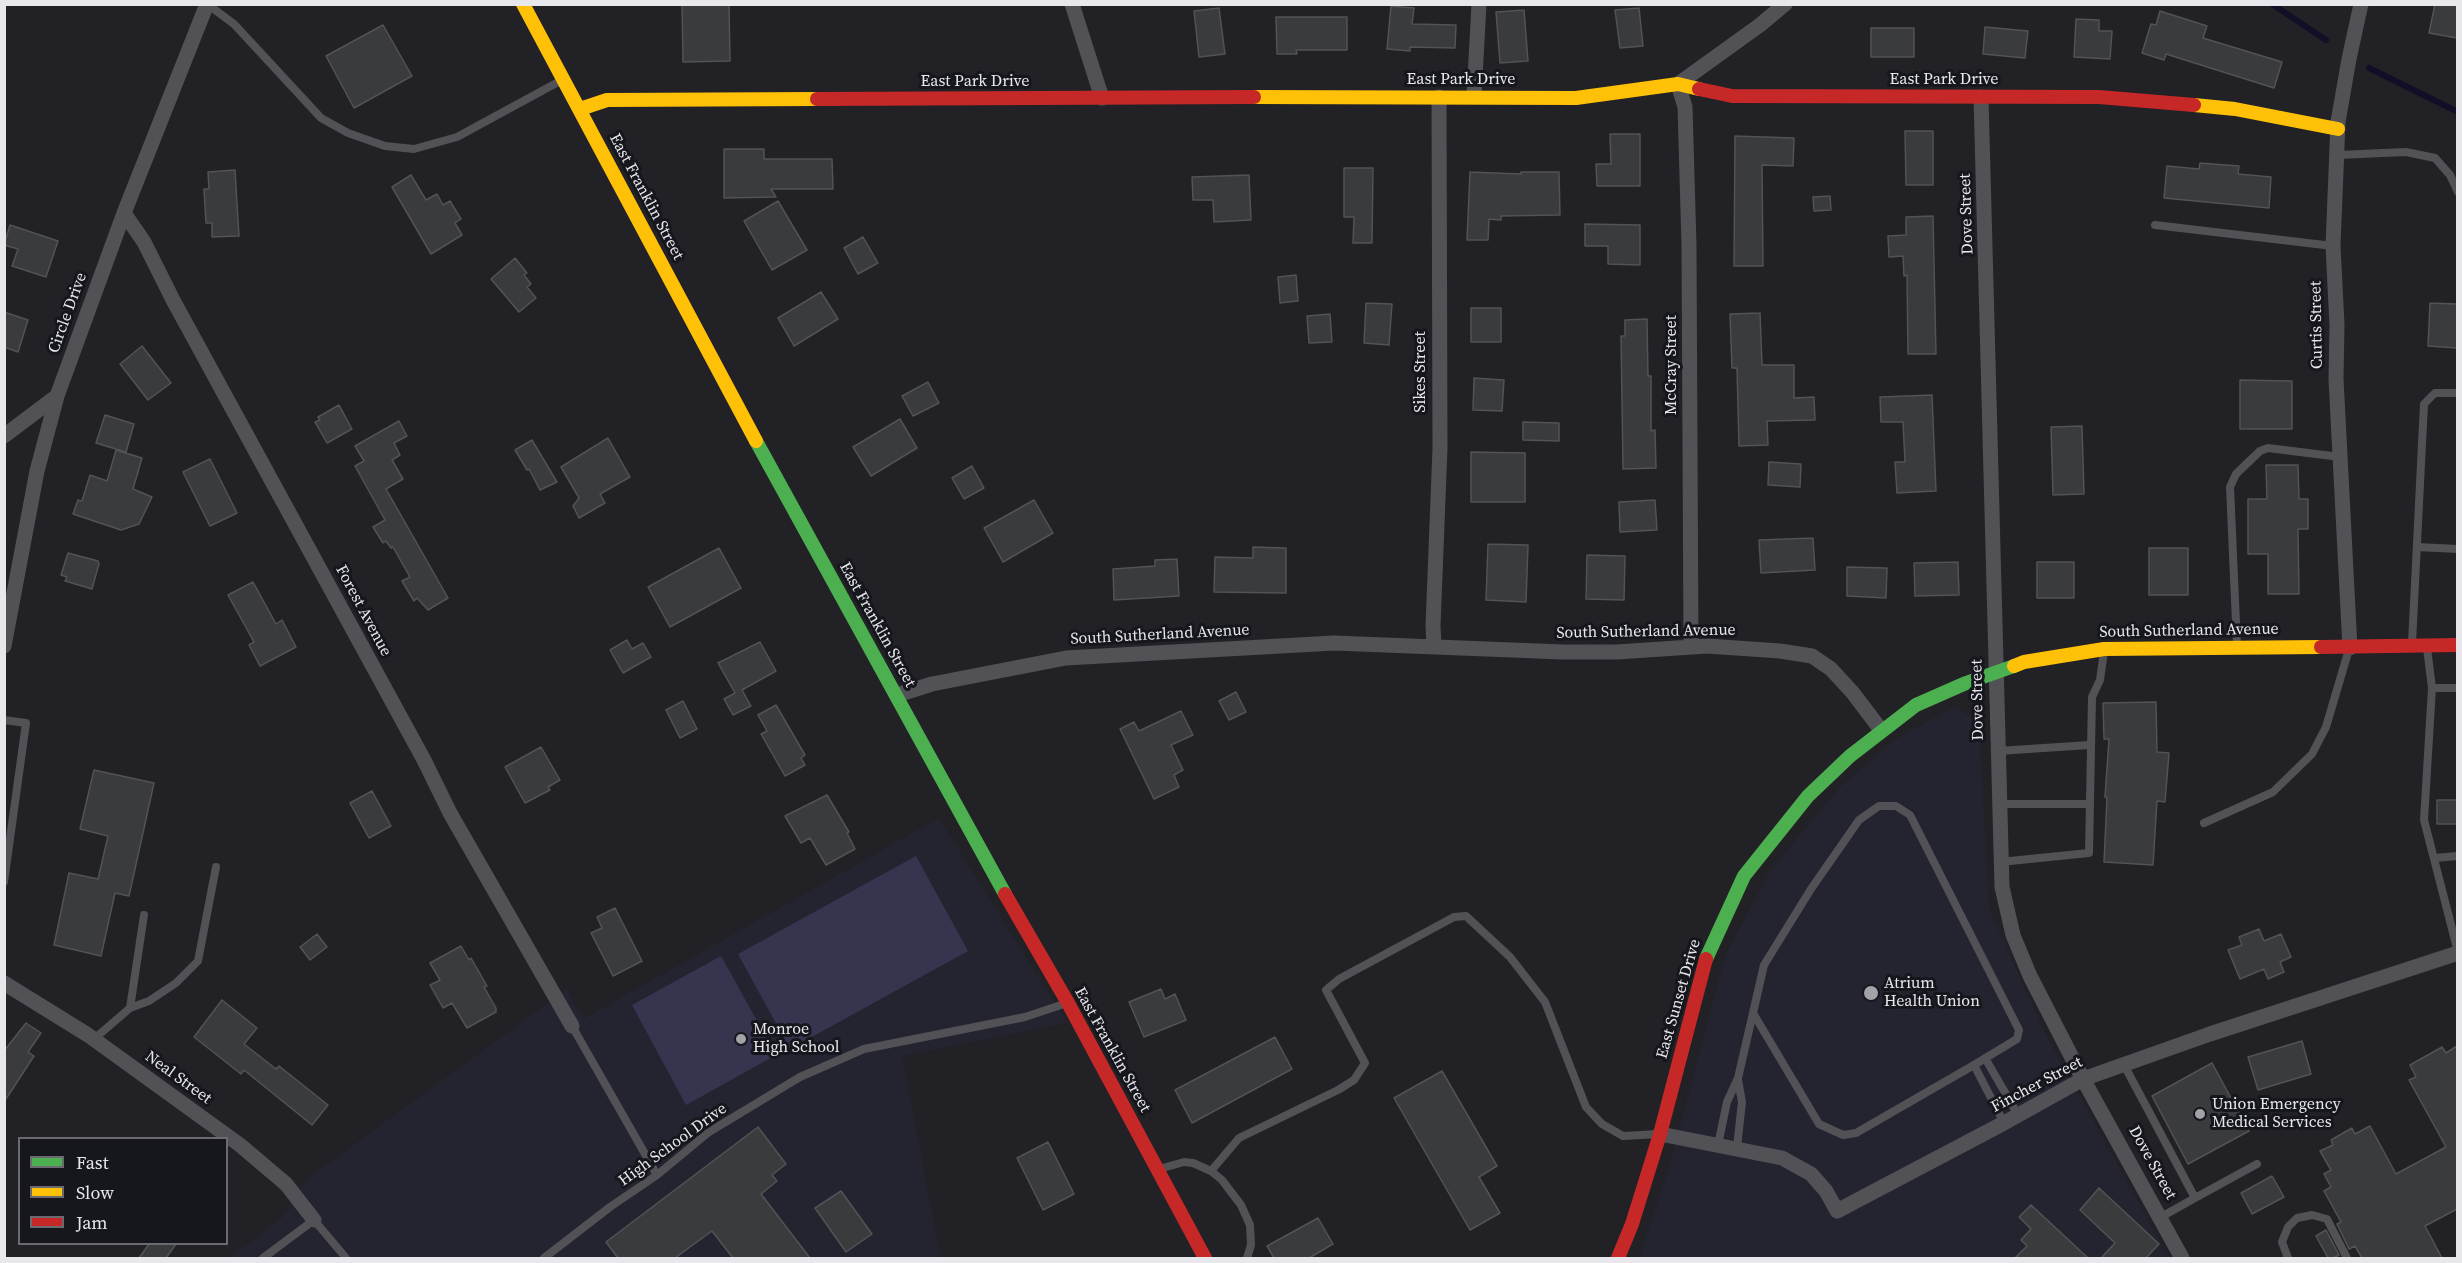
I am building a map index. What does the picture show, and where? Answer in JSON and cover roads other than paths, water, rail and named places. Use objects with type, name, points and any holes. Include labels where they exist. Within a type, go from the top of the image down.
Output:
[{"type":"street","name":"Circle Drive","points":[[4,646],[38,471],[57,396],[124,213],[207,4]]},
{"type":"street","name":"East Franklin Street","points":[[523,4],[777,480],[1026,932],[1068,1003],[1205,1258]]},
{"type":"street","points":[[1072,4],[1101,98]]},
{"type":"street","points":[[1474,96],[1479,4]]},
{"type":"street","points":[[1678,84],[1760,25],[1785,4]]},
{"type":"street","name":"Curtis Street","points":[[2350,648],[2340,457],[2333,246],[2338,129],[2349,59],[2361,4]]},
{"type":"street","name":"East Park Drive","points":[[580,109],[607,100],[1474,96],[1576,98],[1678,84],[1732,96],[2099,97],[2235,109],[2338,129]]},
{"type":"street","name":"McCray Street","points":[[1678,84],[1685,107],[1689,245],[1691,647]]},
{"type":"street","name":"Sikes Street","points":[[1434,646],[1440,448],[1439,97]]},
{"type":"street","name":"Dove Street","points":[[1981,97],[1998,804],[2000,862],[2006,908],[2020,956],[2083,1079],[2182,1258]]},
{"type":"street","name":"Forest Avenue","points":[[124,213],[144,242],[173,300],[424,760],[450,813],[572,1026]]},
{"type":"street","points":[[4,436],[57,396]]},
{"type":"street","name":"South Sutherland Avenue","points":[[897,695],[932,684],[1066,658],[1334,643],[1563,652],[1617,652],[1691,647],[1780,651],[1812,656],[1831,669],[1853,693],[1881,730],[1916,705],[1966,683],[2024,662],[2104,649],[2457,645]]},
{"type":"street","name":"East Sunset Drive","points":[[1618,1258],[1632,1224],[1660,1134],[1703,966],[1723,918],[1744,876],[1808,796],[1881,730]]},
{"type":"street","name":"Fincher Street","points":[[1660,1134],[1737,1147],[1782,1158],[1811,1173],[1826,1191],[1837,1211],[2083,1079],[2457,952]]},
{"type":"street","name":"Neal Street","points":[[4,983],[94,1039],[240,1145],[286,1184],[314,1220]]},
{"type":"lane","points":[[207,4],[234,24],[321,118],[348,133],[385,146],[414,149],[457,137],[563,79]]},
{"type":"lane","points":[[2338,155],[2406,152],[2435,158],[2450,175],[2457,192]]},
{"type":"lane","points":[[2155,225],[2333,246]]},
{"type":"lane","points":[[2412,646],[2424,404],[2434,393],[2457,393]]},
{"type":"lane","points":[[2237,647],[2230,487],[2236,474],[2259,451],[2268,448],[2340,457]]},
{"type":"lane","points":[[2417,547],[2457,549]]},
{"type":"lane","points":[[2427,646],[2432,688],[2424,820],[2457,952]]},
{"type":"lane","points":[[2204,823],[2273,792],[2312,754],[2326,727],[2350,648]]},
{"type":"lane","points":[[2000,862],[2089,853],[2091,696],[2100,680],[2104,649]]},
{"type":"lane","points":[[2432,688],[2457,688]]},
{"type":"lane","points":[[4,720],[26,723],[4,882]]},
{"type":"lane","points":[[1997,751],[2089,746]]},
{"type":"lane","points":[[1998,804],[2090,804]]},
{"type":"lane","points":[[1718,1145],[1727,1102],[1738,1078],[1764,965],[1859,820],[1879,806],[1896,806],[1910,815],[2019,1030],[2017,1039],[1974,1065],[1856,1133],[1843,1135],[1819,1124],[1753,1013]]},
{"type":"lane","points":[[2434,858],[2457,856]]},
{"type":"lane","points":[[94,1039],[130,1008],[149,1001],[176,983],[198,961],[216,867]]},
{"type":"lane","points":[[130,1008],[144,915]]},
{"type":"lane","points":[[1211,1171],[1239,1138],[1338,1090],[1354,1080],[1365,1064],[1326,990],[1339,979],[1454,916],[1466,916],[1510,957],[1545,1002],[1586,1107],[1594,1116],[1602,1124],[1623,1136],[1660,1134]]},
{"type":"lane","name":"High School Drive","points":[[544,1258],[657,1175],[709,1132],[800,1077],[864,1049],[1025,1017],[1068,1003]]},
{"type":"lane","points":[[572,1026],[657,1175]]},
{"type":"lane","points":[[1985,1058],[2011,1119]]},
{"type":"lane","points":[[2123,1064],[2195,1198]]},
{"type":"lane","points":[[1974,1065],[2011,1119]]},
{"type":"lane","points":[[1737,1147],[1742,1102],[1738,1078]]},
{"type":"lane","points":[[1158,1170],[1184,1162],[1193,1162],[1211,1171],[1233,1193],[1250,1225],[1251,1245],[1247,1258]]},
{"type":"lane","points":[[2161,1217],[2257,1164]]},
{"type":"lane","points":[[2288,1258],[2282,1242],[2288,1227],[2297,1218],[2312,1215],[2327,1219],[2347,1258]]},
{"type":"lane","points":[[263,1258],[314,1220],[346,1258]]},
{"type":"waterway","points":[[2272,4],[2326,40]]},
{"type":"waterway","points":[[2369,68],[2458,112]]},
{"type":"place","name":"Atrium Health Union","points":[[1871,993]]},
{"type":"place","name":"Monroe High School","points":[[741,1039]]},
{"type":"place","name":"Union Emergency Medical Services","points":[[2200,1114]]}]
